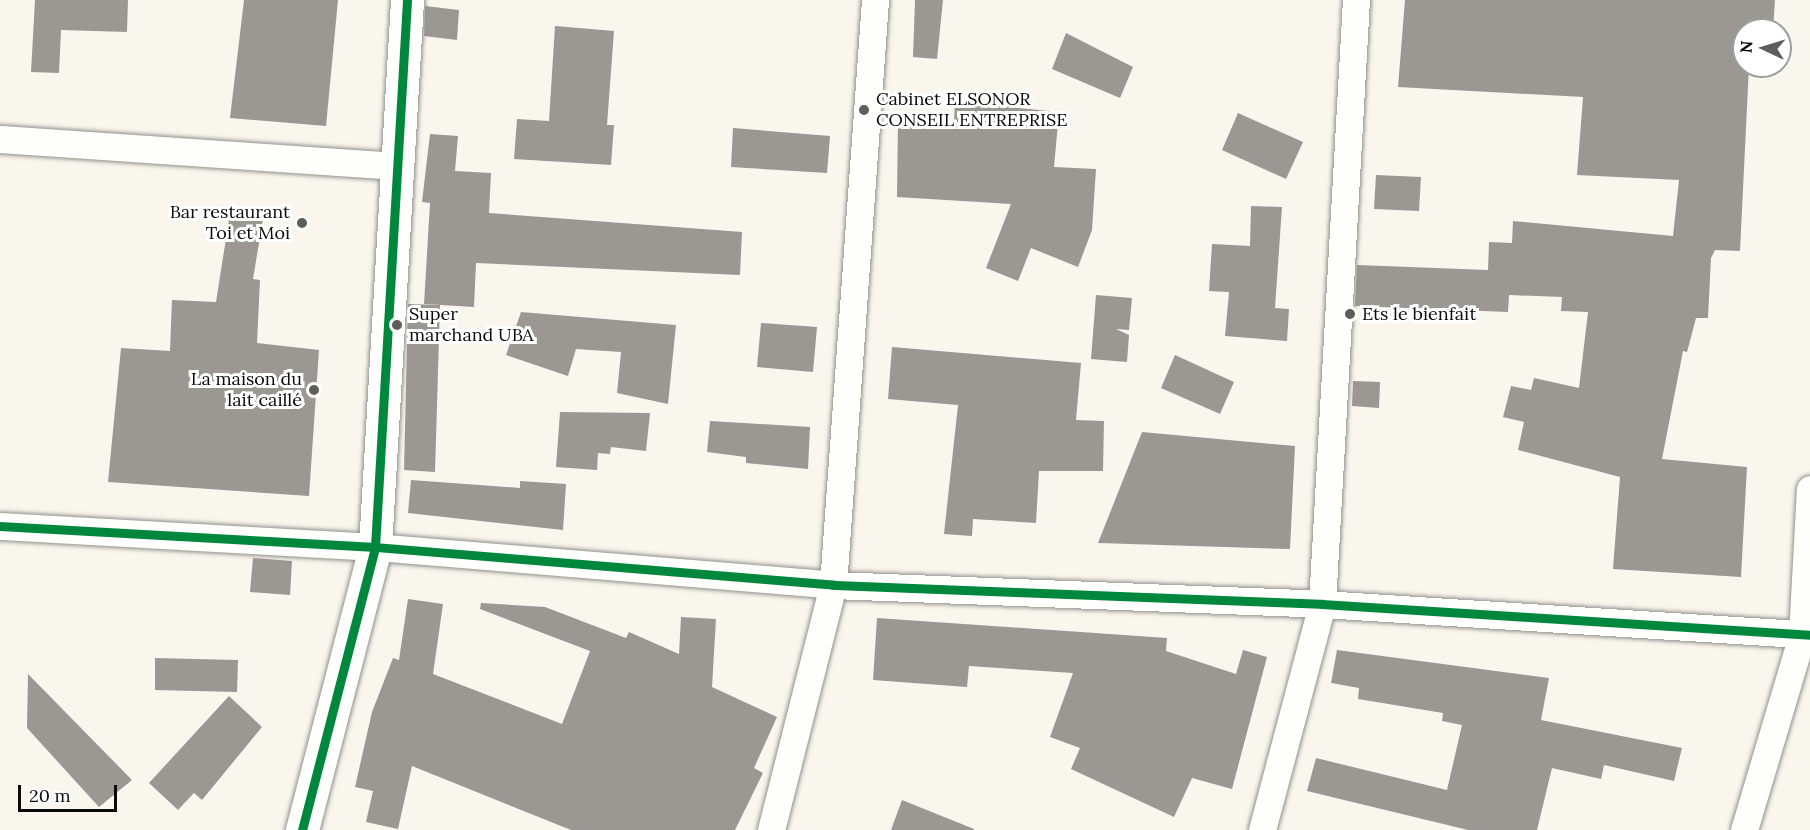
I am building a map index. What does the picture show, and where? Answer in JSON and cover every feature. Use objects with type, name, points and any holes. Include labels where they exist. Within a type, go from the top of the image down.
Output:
[{"type":"street","points":[[302,830],[375,547],[407,0]]},
{"type":"street","points":[[771,830],[833,585],[875,0]]},
{"type":"street","points":[[1262,830],[1322,604],[1356,0]]},
{"type":"street","points":[[0,139],[398,166]]},
{"type":"street","points":[[1744,830],[1806,635],[1810,489]]},
{"type":"street","points":[[0,526],[375,547],[833,585],[1322,604],[1806,635]]},
{"type":"building","points":[[35,0],[128,0],[127,32],[61,30],[59,73],[31,72]]},
{"type":"building","points":[[244,0],[338,0],[326,126],[230,118]]},
{"type":"building","points":[[915,0],[943,0],[937,59],[913,57]]},
{"type":"building","points":[[1405,0],[1775,0],[1774,18],[1732,18],[1732,78],[1748,78],[1740,251],[1715,250],[1711,258],[1708,318],[1696,318],[1687,352],[1683,351],[1662,459],[1747,467],[1741,577],[1613,569],[1620,477],[1518,450],[1524,422],[1503,417],[1511,386],[1531,390],[1534,378],[1579,388],[1588,312],[1561,311],[1562,297],[1509,295],[1508,312],[1355,306],[1357,265],[1488,270],[1489,242],[1512,243],[1513,221],[1673,236],[1679,180],[1577,175],[1583,97],[1398,87]]},
{"type":"building","points":[[425,6],[459,10],[457,40],[424,36]]},
{"type":"building","points":[[555,26],[614,31],[607,125],[614,125],[611,165],[514,159],[517,119],[549,121]]},
{"type":"building","points":[[1066,33],[1133,67],[1120,98],[1052,69]]},
{"type":"building","points":[[955,102],[1059,112],[1054,167],[1096,169],[1092,230],[1078,267],[1031,248],[1018,281],[986,268],[1011,204],[897,197],[898,121],[954,123]]},
{"type":"building","points":[[1238,113],[1303,142],[1286,179],[1222,150]]},
{"type":"building","points":[[733,128],[830,136],[827,173],[731,167]]},
{"type":"building","points":[[430,134],[458,136],[455,171],[491,173],[489,213],[742,232],[740,275],[476,263],[474,307],[424,304],[430,203],[422,202]]},
{"type":"building","points":[[1376,175],[1421,177],[1419,211],[1374,209]]},
{"type":"building","points":[[1251,206],[1282,207],[1275,308],[1289,309],[1287,341],[1225,336],[1229,292],[1209,291],[1212,244],[1250,246]]},
{"type":"building","points":[[231,207],[264,213],[253,279],[260,280],[257,343],[319,350],[309,496],[108,482],[121,348],[170,351],[172,300],[216,302]]},
{"type":"building","points":[[1096,295],[1132,298],[1129,330],[1116,329],[1129,335],[1127,362],[1091,359]]},
{"type":"building","points":[[408,304],[440,305],[435,472],[404,470]]},
{"type":"building","points":[[521,312],[676,325],[668,404],[617,393],[621,352],[576,349],[568,376],[506,355]]},
{"type":"building","points":[[761,323],[817,327],[813,372],[757,367]]},
{"type":"building","points":[[892,347],[1081,363],[1076,420],[1104,421],[1103,471],[1039,471],[1036,523],[973,519],[972,536],[944,534],[958,405],[888,399]]},
{"type":"building","points":[[1175,355],[1234,382],[1220,414],[1161,388]]},
{"type":"building","points":[[1353,381],[1380,382],[1379,408],[1352,406]]},
{"type":"building","points":[[560,412],[650,413],[646,451],[611,447],[610,454],[598,453],[597,470],[556,467]]},
{"type":"building","points":[[710,421],[810,427],[808,469],[746,463],[746,457],[707,452]]},
{"type":"building","points":[[1142,432],[1295,446],[1290,549],[1098,543]]},
{"type":"building","points":[[411,480],[520,488],[520,481],[566,484],[563,530],[408,513]]},
{"type":"building","points":[[253,558],[292,561],[290,595],[250,592]]},
{"type":"building","points":[[408,599],[443,604],[433,674],[562,724],[590,651],[480,609],[481,603],[545,607],[626,638],[629,632],[679,654],[681,617],[716,619],[712,687],[777,717],[754,768],[763,773],[735,830],[571,830],[412,766],[398,829],[366,822],[373,791],[355,787],[372,712],[393,658],[399,660]]},
{"type":"building","points":[[877,618],[1167,638],[1166,651],[1236,674],[1243,650],[1267,657],[1232,789],[1192,778],[1174,817],[1071,769],[1080,748],[1050,737],[1073,673],[969,666],[967,687],[873,680]]},
{"type":"building","points":[[1337,650],[1549,678],[1541,720],[1682,748],[1674,781],[1604,765],[1601,779],[1552,768],[1537,830],[1468,830],[1307,791],[1316,758],[1447,790],[1462,725],[1442,721],[1443,713],[1358,699],[1359,688],[1331,683]]},
{"type":"building","points":[[155,658],[238,660],[237,692],[155,690]]},
{"type":"building","points":[[28,674],[132,780],[99,807],[27,728]]},
{"type":"building","points":[[229,696],[262,727],[202,800],[194,793],[178,810],[149,783]]},
{"type":"building","points":[[902,800],[974,829],[974,830],[891,830]]},
{"type":"cycle path","points":[[302,830],[375,547],[407,0]]},
{"type":"cycle path","points":[[0,526],[375,547],[833,585],[1322,604],[1810,635]]},
{"type":"place","name":"Cabinet ELSONOR CONSEIL ENTREPRISE","points":[[864,110]]},
{"type":"place","name":"Bar restaurant Toi et Moi","points":[[302,223]]},
{"type":"place","name":"Ets le bienfait","points":[[1350,314]]},
{"type":"place","name":"Super marchand UBA","points":[[397,325]]},
{"type":"place","name":"La maison du lait caillé","points":[[314,390]]}]
